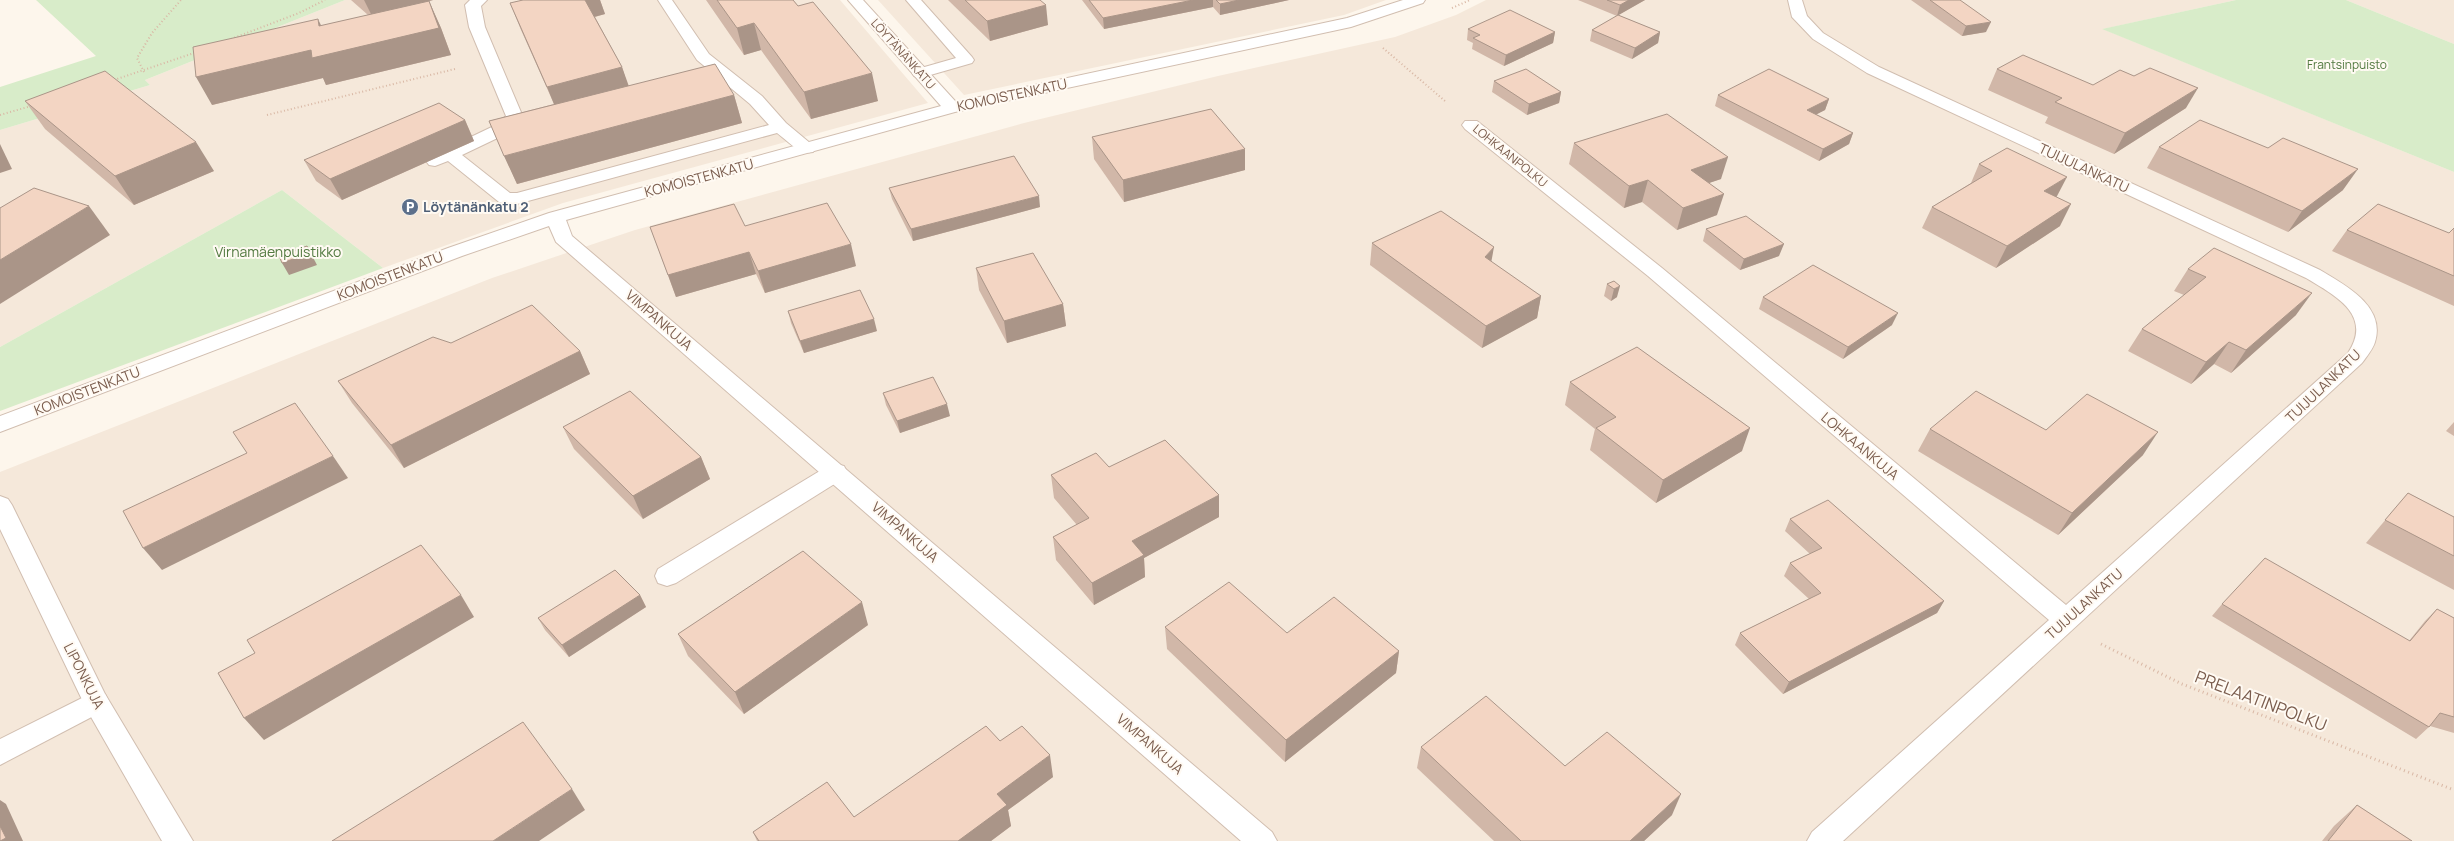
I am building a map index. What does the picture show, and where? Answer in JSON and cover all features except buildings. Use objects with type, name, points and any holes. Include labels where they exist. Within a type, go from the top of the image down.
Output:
[{"type":"street","points":[[480,0],[473,5],[477,27],[515,117],[502,129],[442,158],[505,198],[517,199],[780,127]]},
{"type":"street","points":[[665,0],[703,57],[756,100],[780,127],[807,148]]},
{"type":"street","name":"LÖYTÄNÄNKATU","points":[[855,0],[952,108]]},
{"type":"street","points":[[913,0],[966,60],[920,73]]},
{"type":"street","name":"KOMOISTENKATU","points":[[0,424],[455,252],[556,217],[952,108],[1351,22],[1418,0]]},
{"type":"street","name":"TUIJULANKATU","points":[[1795,0],[1800,17],[1818,36],[1873,70],[2313,274],[2340,290],[2353,302],[2368,322],[2366,343],[2355,358],[1822,841]]},
{"type":"street","name":"LOHKAANPOLKU","points":[[1471,125],[1655,272]]},
{"type":"street","name":"VIMPANKUJA","points":[[556,217],[563,238],[1262,841]]},
{"type":"street","name":"LOHKAANKUJA","points":[[1655,272],[2066,620]]},
{"type":"street","points":[[667,576],[836,472]]},
{"type":"street","name":"LIPONKUJA","points":[[0,506],[96,702],[178,841]]},
{"type":"street","points":[[0,753],[96,702]]},
{"type":"path","points":[[144,72],[137,58],[152,33],[181,0]]},
{"type":"path","points":[[228,40],[298,13],[325,0]]},
{"type":"path","name":"LOHKAANPOLKU","points":[[1382,46],[1471,125]]},
{"type":"path","points":[[114,81],[144,72],[199,51]]},
{"type":"path","points":[[267,115],[491,60]]},
{"type":"path","points":[[0,115],[38,104]]},
{"type":"path","name":"PRELAATINPOLKU","points":[[2066,620],[2104,647],[2182,684],[2454,790]]},
{"type":"shaded area","points":[[345,0],[840,0],[928,103],[563,203],[383,268],[282,190],[0,347],[0,130],[150,85],[145,80]]},
{"type":"shaded area","points":[[878,0],[1386,0],[1344,15],[964,95]]},
{"type":"shaded area","points":[[1486,0],[2236,0],[2103,29],[2454,172],[2454,841],[0,841],[0,472],[492,278],[635,230],[1024,123],[1218,76],[1395,37],[1456,15]]},
{"type":"shaded area","points":[[2346,0],[2454,0],[2454,44]]},
{"type":"green space","points":[[36,0],[345,0],[145,80],[150,85],[0,130],[0,87],[96,56]]},
{"type":"green space","name":"Frantsinpuisto","points":[[2236,0],[2346,0],[2454,44],[2454,172],[2102,29]]},
{"type":"green space","name":"Virnamäenpuistikko","points":[[282,190],[383,268],[0,411],[0,347]]},
{"type":"place","name":"Löytänänkatu 2","points":[[410,207]]}]
